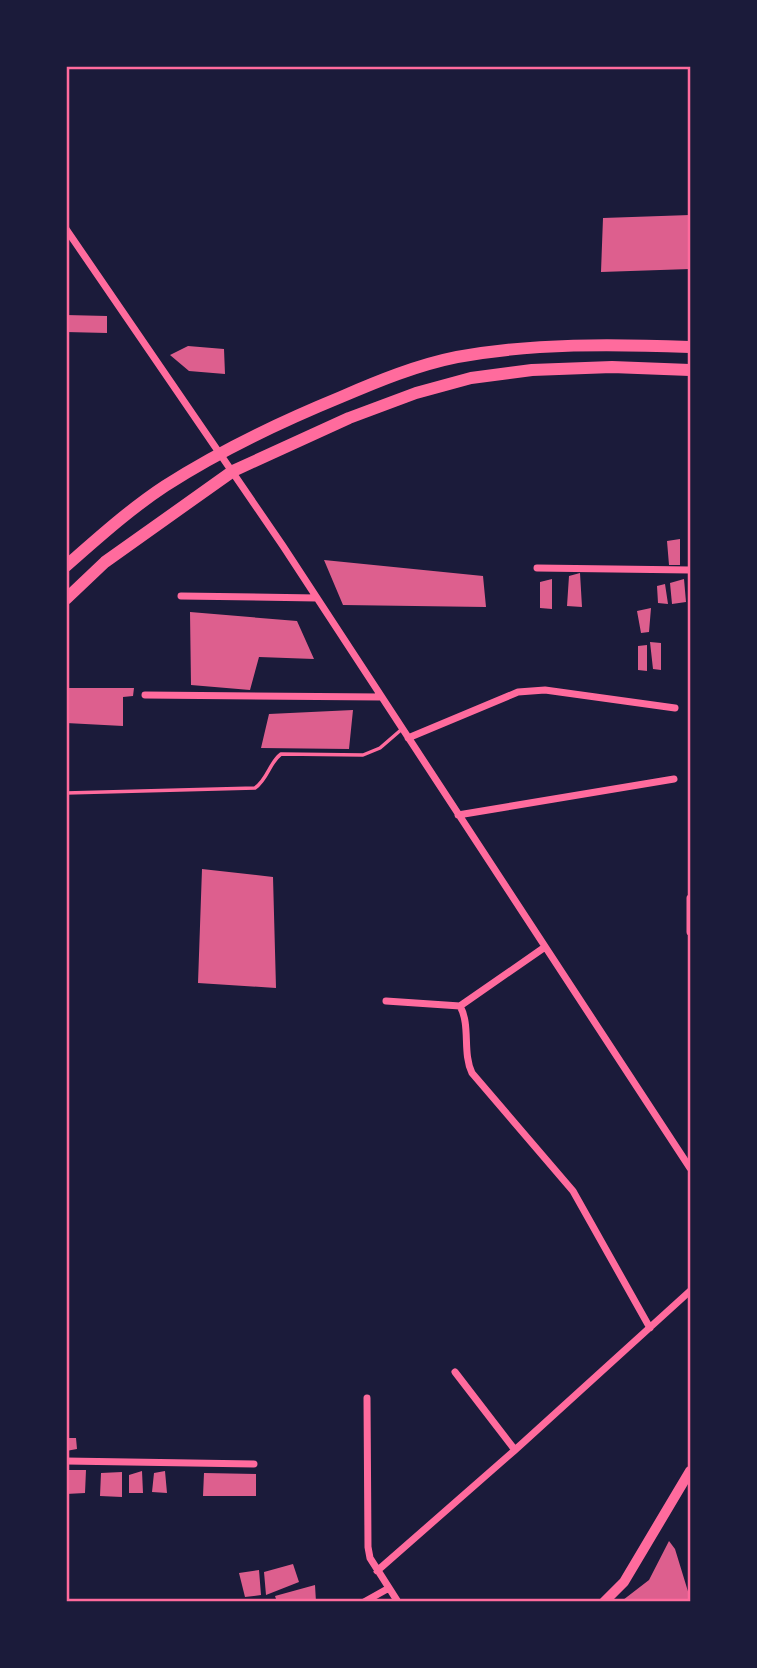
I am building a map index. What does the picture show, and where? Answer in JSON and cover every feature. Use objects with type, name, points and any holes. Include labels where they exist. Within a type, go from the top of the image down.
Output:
[{"type":"main road","points":[[66,566],[109,528],[164,486],[220,453],[289,418],[391,376],[455,358],[512,350],[568,346],[691,347]]},
{"type":"main road","points":[[66,599],[105,562],[233,471],[349,418],[416,393],[471,378],[532,370],[612,367],[691,370]]},
{"type":"street","points":[[66,229],[233,471],[691,1168]]},
{"type":"street","points":[[537,568],[691,569]]},
{"type":"street","points":[[181,596],[317,598]]},
{"type":"street","points":[[408,738],[518,692],[531,690],[675,708]]},
{"type":"street","points":[[145,695],[381,697]]},
{"type":"street","points":[[458,815],[674,779]]},
{"type":"street","points":[[691,898],[691,932]]},
{"type":"street","points":[[386,1001],[460,1006],[545,947]]},
{"type":"street","points":[[460,1006],[464,1015],[467,1059],[472,1073],[573,1191],[650,1328]]},
{"type":"street","points":[[377,1571],[691,1291]]},
{"type":"street","points":[[455,1372],[515,1450]]},
{"type":"street","points":[[368,1398],[368,1547],[377,1571],[398,1601]]},
{"type":"street","points":[[66,1461],[254,1464]]},
{"type":"street","points":[[604,1601],[624,1582],[691,1471]]},
{"type":"street","points":[[364,1601],[389,1588]]},
{"type":"lane","points":[[66,793],[255,788],[266,778],[275,759],[281,754],[363,755],[380,748],[402,729]]},
{"type":"building","points":[[690,215],[690,269],[601,272],[603,218]]},
{"type":"building","points":[[66,315],[107,316],[107,333],[66,332]]},
{"type":"building","points":[[188,346],[224,349],[225,374],[189,371],[170,355]]},
{"type":"building","points":[[680,539],[680,565],[669,565],[667,541]]},
{"type":"building","points":[[324,560],[483,576],[486,607],[343,605]]},
{"type":"building","points":[[580,573],[582,607],[567,606],[569,576]]},
{"type":"building","points":[[552,579],[552,609],[540,608],[540,582]]},
{"type":"building","points":[[684,579],[686,602],[672,604],[670,583]]},
{"type":"building","points":[[665,584],[668,604],[658,603],[657,586]]},
{"type":"building","points":[[651,608],[649,632],[641,633],[637,611]]},
{"type":"building","points":[[190,612],[297,621],[314,659],[259,657],[250,690],[191,685]]},
{"type":"building","points":[[650,642],[661,643],[661,670],[653,669]]},
{"type":"building","points":[[647,645],[647,671],[638,670],[638,646]]},
{"type":"building","points":[[66,688],[134,688],[133,696],[123,697],[123,726],[66,723]]},
{"type":"building","points":[[353,710],[349,749],[261,748],[269,714]]},
{"type":"building","points":[[202,869],[273,877],[276,988],[198,983]]},
{"type":"building","points":[[66,1438],[76,1438],[77,1449],[66,1451]]},
{"type":"building","points":[[66,1470],[86,1470],[85,1493],[66,1494]]},
{"type":"building","points":[[142,1471],[143,1493],[129,1493],[129,1475]]},
{"type":"building","points":[[165,1471],[167,1493],[152,1492],[154,1473]]},
{"type":"building","points":[[122,1472],[122,1497],[100,1496],[101,1473]]},
{"type":"building","points":[[204,1473],[256,1474],[256,1496],[203,1496]]},
{"type":"building","points":[[669,1541],[675,1549],[690,1598],[686,1602],[625,1602],[623,1600],[649,1580]]},
{"type":"building","points":[[293,1564],[299,1582],[266,1595],[264,1572]]},
{"type":"building","points":[[259,1570],[261,1595],[245,1597],[239,1573]]},
{"type":"building","points":[[315,1585],[316,1602],[277,1602],[275,1596]]}]
